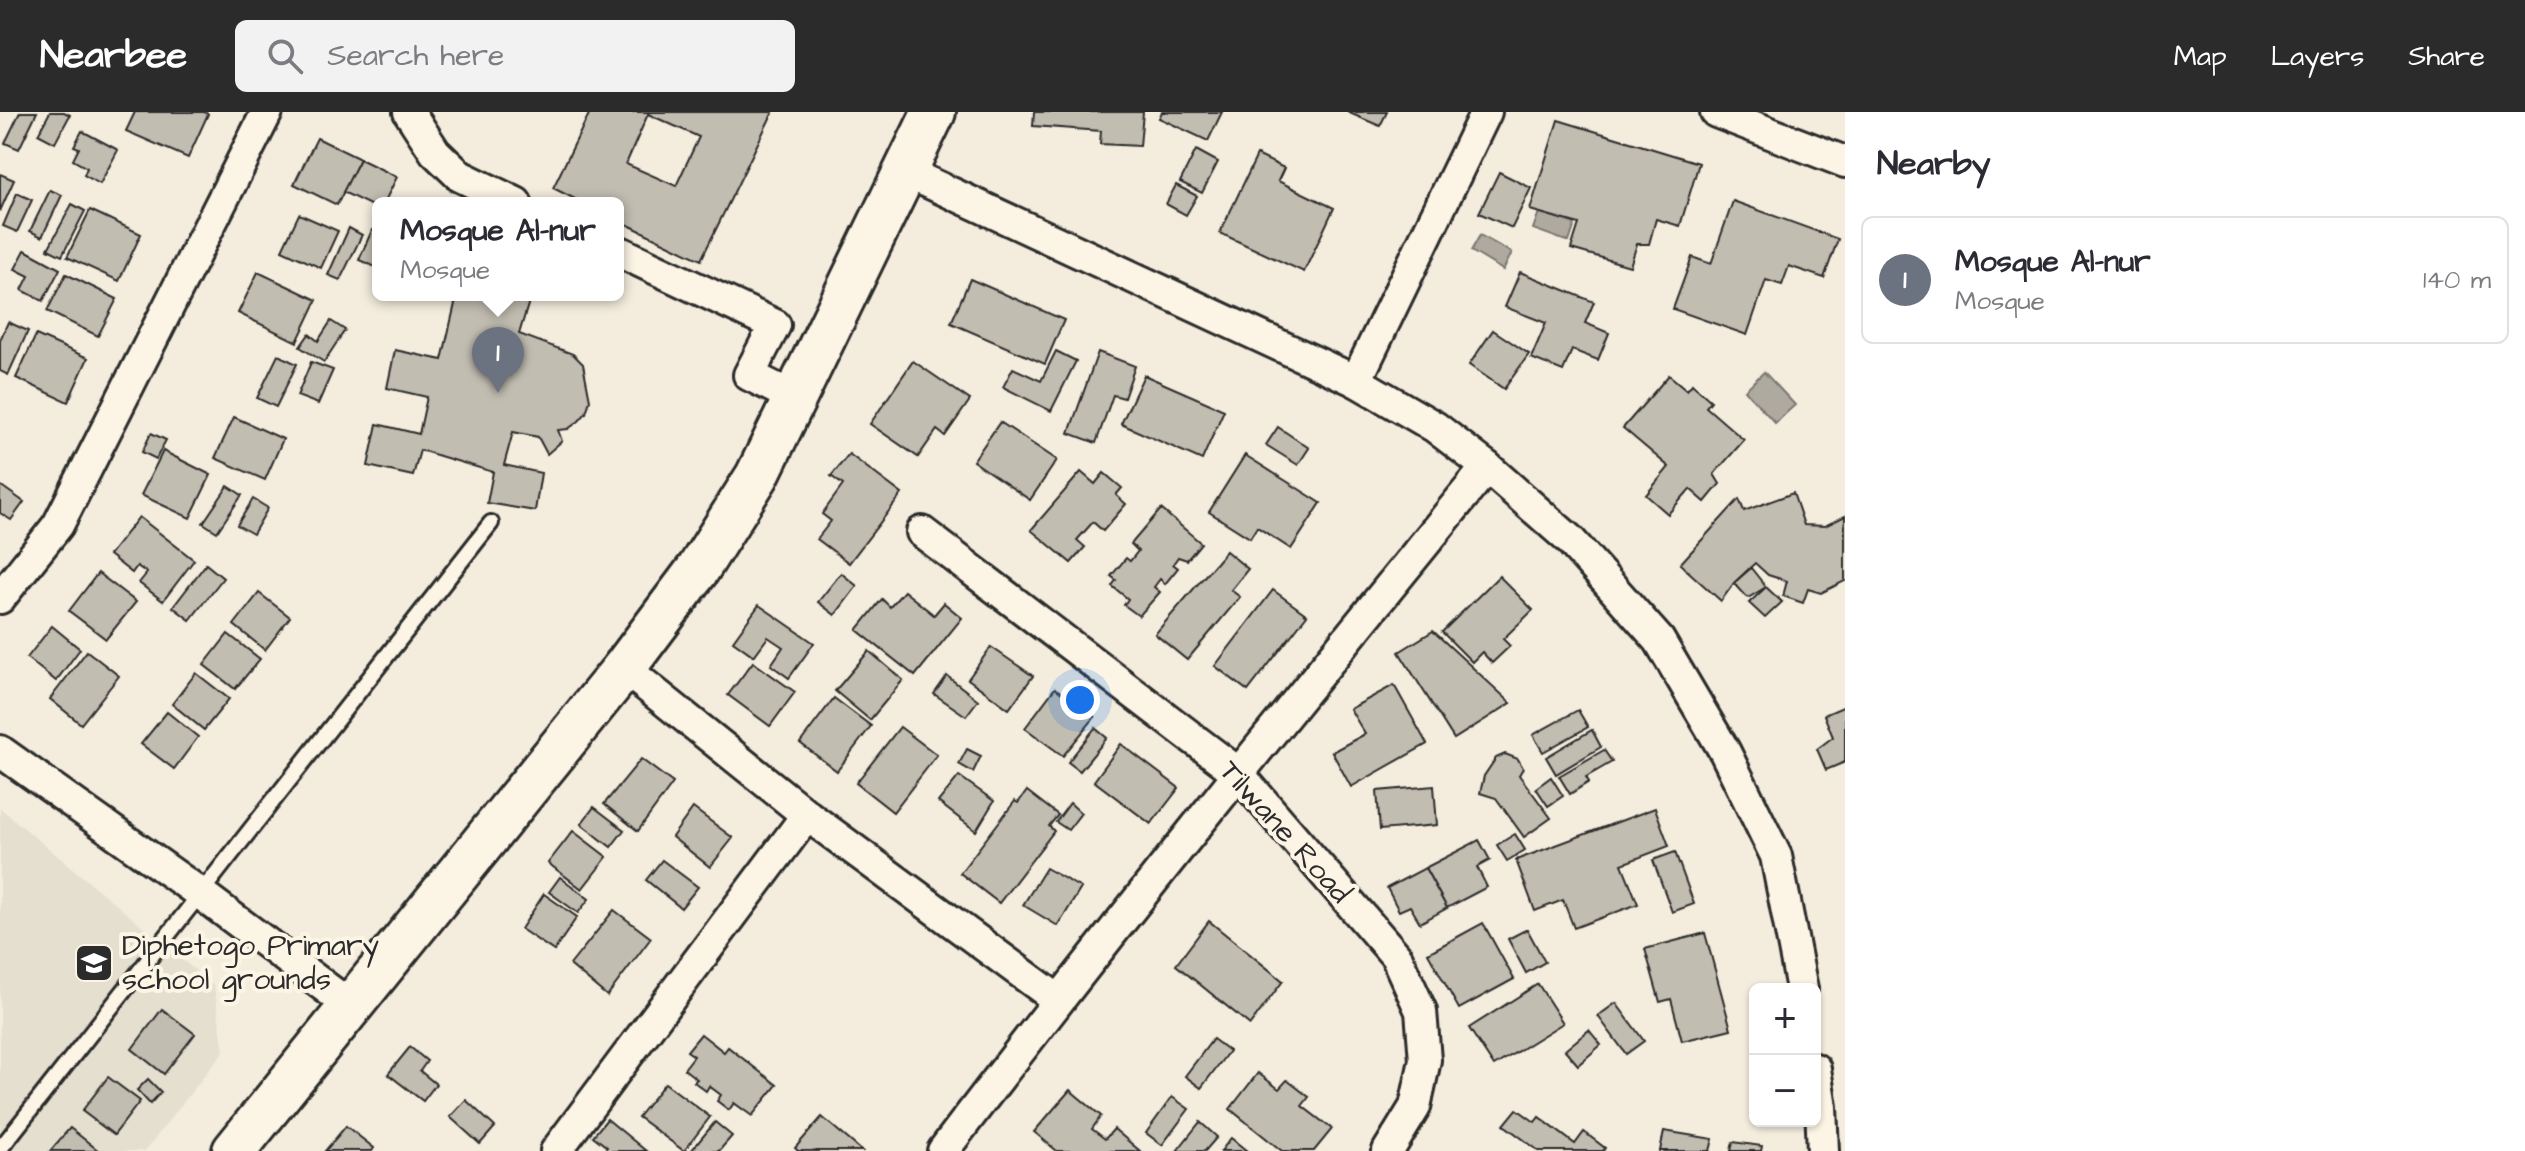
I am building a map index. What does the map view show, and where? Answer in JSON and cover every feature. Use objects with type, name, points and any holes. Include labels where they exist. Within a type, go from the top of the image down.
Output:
[{"type":"street","points":[[0,598],[58,525],[267,112]]},
{"type":"street","points":[[409,112],[435,152],[460,176],[504,197]]},
{"type":"street","points":[[234,1151],[624,668],[707,555],[757,476],[934,112]]},
{"type":"street","points":[[1356,381],[1486,112]]},
{"type":"street","points":[[1716,112],[1845,162]]},
{"type":"street","points":[[906,172],[1356,381],[1435,427],[1487,467],[1570,540],[1659,640],[1725,752],[1776,856],[1801,983]]},
{"type":"street","points":[[624,254],[775,325],[749,375],[795,398]]},
{"type":"street","points":[[943,1151],[1237,772],[1487,467]]},
{"type":"street","name":"Tilwane Road","points":[[922,532],[1237,772],[1396,956],[1421,1011],[1425,1060],[1415,1107],[1388,1151]]},
{"type":"street","points":[[624,668],[807,815],[1058,1000]]},
{"type":"street","points":[[0,751],[201,894],[352,1007]]},
{"type":"street","points":[[556,1151],[807,815]]},
{"type":"street","points":[[1821,1107],[1823,1151]]},
{"type":"lane","points":[[0,1149],[491,523]]},
{"type":"shaded area","points":[[1539,212],[1575,224],[1569,242],[1533,229]]},
{"type":"shaded area","points":[[1480,235],[1512,253],[1503,270],[1471,251]]},
{"type":"shaded area","points":[[1764,372],[1795,405],[1775,423],[1745,390]]},
{"type":"shaded area","name":"Diphetogo Primary school grounds","points":[[0,808],[214,986],[224,1051],[145,1151],[0,1151]]},
{"type":"building","points":[[20,112],[37,112],[19,149],[5,143]]},
{"type":"building","points":[[50,112],[70,115],[55,143],[38,134]]},
{"type":"building","points":[[135,112],[208,114],[188,158],[126,131]]},
{"type":"building","points":[[590,112],[773,112],[701,260],[624,223],[624,197],[571,197],[553,188]],"holes":[[[648,114],[699,137],[676,186],[626,164]]]},
{"type":"building","points":[[1034,112],[1143,112],[1140,146],[1100,144],[1101,131],[1033,126]]},
{"type":"building","points":[[1162,112],[1222,112],[1208,141],[1159,118]]},
{"type":"building","points":[[1347,112],[1387,112],[1380,126]]},
{"type":"building","points":[[1558,120],[1699,163],[1680,226],[1656,219],[1649,244],[1637,244],[1630,266],[1571,249],[1579,224],[1530,210]]},
{"type":"building","points":[[82,131],[118,150],[100,184],[84,175],[87,168],[73,160],[79,148],[74,146]]},
{"type":"building","points":[[317,138],[360,159],[337,205],[294,184]]},
{"type":"building","points":[[1196,150],[1218,162],[1202,193],[1180,182]]},
{"type":"building","points":[[1257,155],[1284,168],[1278,181],[1334,208],[1304,272],[1220,233]]},
{"type":"building","points":[[360,159],[397,177],[387,197],[372,197],[372,206],[343,192]]},
{"type":"building","points":[[1499,172],[1531,188],[1512,228],[1479,213]]},
{"type":"building","points":[[0,174],[14,180],[0,211]]},
{"type":"building","points":[[1176,185],[1197,196],[1186,215],[1166,204]]},
{"type":"building","points":[[50,190],[62,195],[42,237],[30,231]]},
{"type":"building","points":[[17,193],[32,200],[17,232],[3,226]]},
{"type":"building","points":[[1733,201],[1838,239],[1824,278],[1789,266],[1782,285],[1766,280],[1747,335],[1673,309],[1692,257],[1711,264]]},
{"type":"building","points":[[72,204],[85,211],[62,256],[48,249]]},
{"type":"building","points":[[90,210],[141,234],[119,281],[67,257]]},
{"type":"building","points":[[299,214],[338,231],[321,268],[282,250]]},
{"type":"building","points":[[349,228],[362,235],[340,280],[328,275]]},
{"type":"building","points":[[372,230],[372,265],[359,260]]},
{"type":"building","points":[[25,250],[60,269],[43,301],[22,290],[29,276],[15,269]]},
{"type":"building","points":[[258,272],[317,300],[297,342],[238,313]]},
{"type":"building","points":[[1520,272],[1594,302],[1585,323],[1609,333],[1598,360],[1572,350],[1563,371],[1531,358],[1546,323],[1505,307]]},
{"type":"building","points":[[66,274],[117,299],[98,336],[47,311]]},
{"type":"building","points":[[970,279],[1064,320],[1045,364],[951,323]]},
{"type":"building","points":[[456,301],[529,301],[519,334],[573,354],[583,364],[590,400],[586,413],[579,421],[568,429],[558,430],[562,441],[547,454],[538,437],[513,432],[504,465],[541,473],[535,511],[487,503],[493,472],[420,450],[413,476],[368,466],[377,424],[419,434],[427,397],[387,388],[395,350],[442,360]]},
{"type":"building","points":[[331,321],[345,330],[324,362],[300,347],[309,334],[318,341]]},
{"type":"building","points":[[8,322],[28,331],[8,375],[0,371],[0,340]]},
{"type":"building","points":[[1493,330],[1529,354],[1504,389],[1469,365]]},
{"type":"building","points":[[36,335],[88,358],[68,402],[16,378]]},
{"type":"building","points":[[1056,351],[1076,361],[1051,411],[1003,387],[1013,368],[1041,381]]},
{"type":"building","points":[[1098,352],[1135,366],[1124,398],[1113,395],[1096,443],[1069,433]]},
{"type":"building","points":[[278,355],[297,364],[276,407],[257,398]]},
{"type":"building","points":[[913,361],[970,400],[945,436],[937,430],[918,457],[870,424]]},
{"type":"building","points":[[311,362],[333,370],[318,404],[297,396]]},
{"type":"building","points":[[1144,375],[1224,410],[1202,460],[1121,424]]},
{"type":"building","points":[[1669,375],[1687,390],[1692,384],[1711,401],[1706,407],[1744,440],[1714,474],[1720,484],[1705,502],[1690,489],[1668,514],[1646,495],[1669,467],[1623,428]]},
{"type":"building","points":[[234,417],[283,439],[265,480],[215,458]]},
{"type":"building","points":[[1000,422],[1057,460],[1030,500],[973,461]]},
{"type":"building","points":[[1278,427],[1309,448],[1298,465],[1266,445]]},
{"type":"building","points":[[151,433],[166,440],[156,459],[142,452]]},
{"type":"building","points":[[163,451],[211,475],[190,518],[141,495]]},
{"type":"building","points":[[849,454],[902,494],[849,563],[817,539],[831,521],[822,514],[843,485],[831,476]]},
{"type":"building","points":[[1245,455],[1321,503],[1291,549],[1257,527],[1250,538],[1209,512]]},
{"type":"building","points":[[1081,472],[1095,484],[1104,473],[1122,488],[1116,495],[1126,504],[1103,531],[1093,522],[1077,540],[1085,547],[1071,563],[1031,530]]},
{"type":"building","points":[[0,485],[24,502],[11,520],[0,513]]},
{"type":"building","points":[[228,486],[242,495],[217,532],[203,523]]},
{"type":"building","points":[[1793,493],[1804,525],[1825,526],[1845,516],[1845,581],[1821,593],[1808,589],[1803,603],[1783,596],[1787,581],[1768,575],[1755,563],[1721,601],[1680,564],[1739,499],[1744,511]]},
{"type":"building","points":[[253,499],[268,508],[253,534],[237,525]]},
{"type":"building","points":[[1161,509],[1201,543],[1187,560],[1178,557],[1173,564],[1178,568],[1165,584],[1160,579],[1154,587],[1160,592],[1139,616],[1124,605],[1128,599],[1112,586],[1116,580],[1111,576],[1126,558],[1130,561],[1138,551],[1131,544]]},
{"type":"building","points":[[139,517],[194,560],[163,601],[139,583],[147,573],[137,566],[132,573],[109,555]]},
{"type":"building","points":[[1226,551],[1248,569],[1231,590],[1240,597],[1187,660],[1155,634]]},
{"type":"building","points":[[206,564],[223,578],[190,620],[173,607]]},
{"type":"building","points":[[1751,568],[1766,587],[1748,598],[1734,583]]},
{"type":"building","points":[[98,573],[136,602],[106,639],[69,611]]},
{"type":"building","points":[[841,573],[857,586],[835,615],[818,602]]},
{"type":"building","points":[[1499,576],[1533,610],[1503,639],[1510,646],[1492,663],[1482,652],[1472,662],[1442,632]]},
{"type":"building","points":[[1766,587],[1782,602],[1765,618],[1749,603]]},
{"type":"building","points":[[1273,590],[1307,615],[1248,691],[1215,666]]},
{"type":"building","points":[[904,591],[934,615],[944,603],[962,618],[915,676],[857,630],[882,599],[890,607]]},
{"type":"building","points":[[259,593],[290,617],[265,650],[234,625]]},
{"type":"building","points":[[759,605],[814,643],[789,678],[771,665],[783,647],[768,637],[754,656],[733,641]]},
{"type":"building","points":[[52,626],[80,649],[56,681],[27,658]]},
{"type":"building","points":[[1433,631],[1511,703],[1454,739],[1399,652]]},
{"type":"building","points":[[228,634],[260,659],[235,689],[204,665]]},
{"type":"building","points":[[991,647],[1033,676],[1009,709],[968,679]]},
{"type":"building","points":[[87,651],[119,676],[81,724],[50,699]]},
{"type":"building","points":[[869,651],[903,680],[870,720],[835,691]]},
{"type":"building","points":[[753,662],[795,692],[770,726],[728,695]]},
{"type":"building","points":[[196,673],[229,699],[204,730],[172,704]]},
{"type":"building","points":[[947,676],[978,700],[966,716],[934,694]]},
{"type":"building","points":[[1394,685],[1427,744],[1351,787],[1332,752],[1365,734],[1350,709]]},
{"type":"building","points":[[1055,688],[1095,717],[1063,756],[1025,728]]},
{"type":"building","points":[[834,698],[871,726],[837,771],[800,743]]},
{"type":"building","points":[[1845,706],[1845,762],[1826,770],[1817,749],[1833,737],[1824,715]]},
{"type":"building","points":[[1578,710],[1588,727],[1543,752],[1533,735]]},
{"type":"building","points":[[167,712],[198,737],[174,769],[141,744]]},
{"type":"building","points":[[900,727],[937,755],[893,812],[856,783]]},
{"type":"building","points":[[1095,728],[1107,738],[1080,771],[1068,762]]},
{"type":"building","points":[[1592,730],[1601,747],[1556,774],[1546,757]]},
{"type":"building","points":[[1121,744],[1179,788],[1151,824],[1094,781]]},
{"type":"building","points":[[967,749],[981,756],[973,772],[959,764]]},
{"type":"building","points":[[1604,750],[1612,762],[1586,777],[1589,782],[1570,794],[1559,776]]},
{"type":"building","points":[[1505,754],[1518,759],[1523,768],[1519,775],[1551,818],[1524,837],[1496,798],[1480,793],[1484,776],[1496,758]]},
{"type":"building","points":[[641,759],[673,783],[638,831],[604,804]]},
{"type":"building","points":[[959,776],[994,801],[976,831],[938,802]]},
{"type":"building","points":[[1551,777],[1563,796],[1548,806],[1536,788]]},
{"type":"building","points":[[1434,786],[1437,825],[1380,830],[1377,791]]},
{"type":"building","points":[[1027,791],[1058,815],[1049,826],[1054,831],[999,903],[960,873],[1015,801],[1018,803]]},
{"type":"building","points":[[1070,803],[1081,813],[1068,830],[1056,822]]},
{"type":"building","points":[[594,807],[624,830],[611,847],[581,824]]},
{"type":"building","points":[[693,808],[733,838],[710,867],[672,837]]},
{"type":"building","points":[[1655,808],[1669,846],[1622,864],[1638,904],[1574,928],[1563,900],[1535,911],[1516,860]]},
{"type":"building","points":[[573,831],[607,857],[582,889],[548,863]]},
{"type":"building","points":[[1515,834],[1525,850],[1507,861],[1497,845]]},
{"type":"building","points":[[1479,840],[1490,860],[1477,867],[1487,887],[1447,908],[1425,868]]},
{"type":"building","points":[[1675,852],[1694,904],[1672,912],[1653,860]]},
{"type":"building","points":[[662,860],[698,887],[681,908],[646,880]]},
{"type":"building","points":[[1046,868],[1081,888],[1058,926],[1023,905]]},
{"type":"building","points":[[1425,868],[1447,908],[1420,923],[1410,906],[1399,911],[1387,888]]},
{"type":"building","points":[[560,877],[589,899],[578,913],[549,892]]},
{"type":"building","points":[[544,894],[577,917],[554,951],[521,929]]},
{"type":"building","points":[[614,910],[651,938],[607,996],[570,965]]},
{"type":"building","points":[[1209,921],[1283,981],[1250,1025],[1176,965]]},
{"type":"building","points":[[1483,923],[1514,979],[1459,1009],[1428,953]]},
{"type":"building","points":[[1527,929],[1545,962],[1526,973],[1508,939]]},
{"type":"building","points":[[1705,933],[1731,1029],[1682,1041],[1671,999],[1660,1002],[1645,949]]},
{"type":"building","points":[[1538,984],[1563,1023],[1494,1066],[1469,1028]]},
{"type":"building","points":[[1616,1003],[1644,1041],[1626,1054],[1598,1016]]},
{"type":"building","points":[[162,1009],[195,1034],[164,1074],[132,1049]]},
{"type":"building","points":[[1589,1030],[1601,1045],[1578,1065],[1565,1050]]},
{"type":"building","points":[[701,1034],[724,1052],[728,1047],[777,1085],[752,1116],[734,1103],[729,1110],[717,1101],[721,1095],[709,1086],[706,1091],[684,1069],[694,1056],[687,1051]]},
{"type":"building","points":[[1213,1039],[1229,1051],[1201,1088],[1185,1076]]},
{"type":"building","points":[[410,1047],[427,1061],[420,1071],[436,1084],[423,1101],[388,1074]]},
{"type":"building","points":[[1258,1073],[1279,1089],[1287,1080],[1309,1097],[1302,1106],[1332,1129],[1314,1151],[1282,1151],[1230,1109]]},
{"type":"building","points":[[108,1077],[140,1101],[114,1135],[82,1111]]},
{"type":"building","points":[[148,1079],[161,1092],[150,1104],[137,1090]]},
{"type":"building","points":[[665,1083],[710,1117],[684,1151],[638,1117]]},
{"type":"building","points":[[1070,1090],[1101,1116],[1092,1129],[1105,1139],[1114,1129],[1140,1151],[1057,1151],[1034,1132]]},
{"type":"building","points":[[1172,1097],[1189,1109],[1162,1145],[1146,1133]]},
{"type":"building","points":[[466,1100],[495,1127],[480,1144],[450,1117]]},
{"type":"building","points":[[1517,1109],[1535,1122],[1539,1117],[1575,1144],[1584,1132],[1605,1148],[1603,1151],[1539,1151],[1504,1125]]},
{"type":"building","points":[[822,1117],[862,1151],[798,1151],[795,1148]]},
{"type":"building","points":[[607,1119],[646,1151],[604,1151],[607,1147],[593,1136]]},
{"type":"building","points":[[715,1122],[732,1136],[719,1151],[691,1151]]},
{"type":"building","points":[[1200,1122],[1217,1137],[1205,1151],[1177,1151]]},
{"type":"building","points":[[346,1126],[374,1148],[372,1151],[325,1151]]},
{"type":"building","points":[[70,1128],[99,1151],[50,1151]]},
{"type":"building","points":[[1664,1131],[1713,1139],[1710,1151],[1660,1151]]},
{"type":"building","points":[[1231,1138],[1247,1151],[1221,1151]]},
{"type":"building","points":[[1733,1142],[1762,1146],[1761,1151],[1731,1151]]},
{"type":"place","name":"Mosque Al-nur","points":[[498,393]]},
{"type":"place","name":"Diphetogo Primary school grounds","points":[[94,963]]}]
